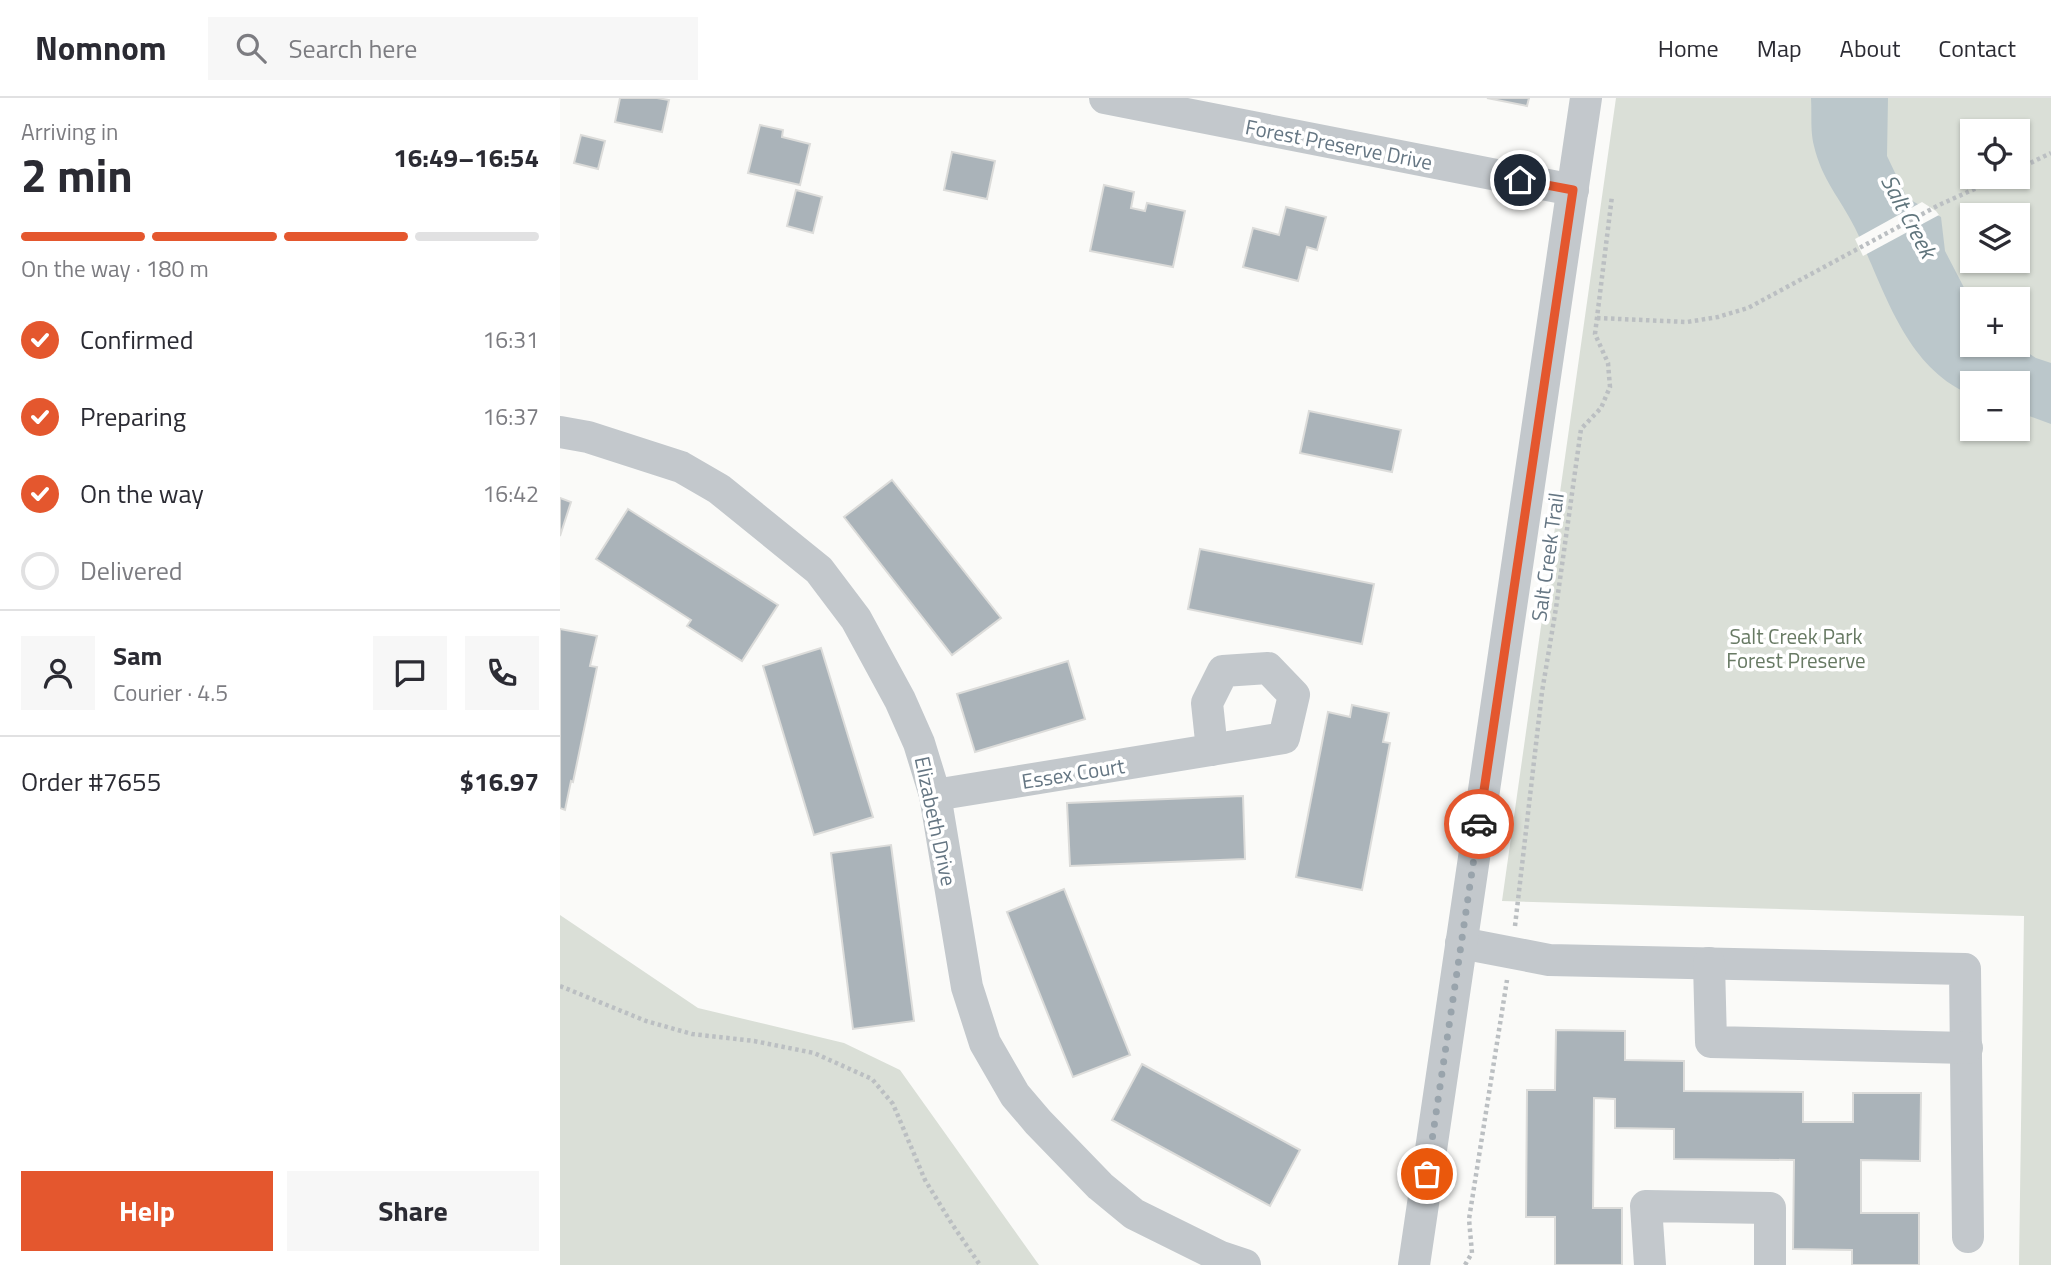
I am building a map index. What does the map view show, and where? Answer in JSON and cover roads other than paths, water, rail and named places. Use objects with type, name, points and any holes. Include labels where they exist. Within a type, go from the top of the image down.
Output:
[{"type":"street","name":"Forest Preserve Drive","points":[[1105,98],[1573,190]]},
{"type":"street","points":[[1414,1265],[1586,98]]},
{"type":"street","name":"Elizabeth Drive","points":[[560,432],[600,440],[681,467],[719,489],[819,570],[856,619],[900,700],[919,743],[934,795],[967,987],[985,1043],[1015,1095],[1100,1186],[1134,1214],[1221,1257],[1245,1265]]},
{"type":"street","name":"Essex Court","points":[[934,795],[1212,750]]},
{"type":"street","points":[[1461,943],[1549,960],[1965,969],[1968,1237]]},
{"type":"street","points":[[1709,963],[1711,1042],[1967,1048]]},
{"type":"street","points":[[1650,1265],[1646,1206],[1770,1208],[1770,1265]]},
{"type":"water","name":"Salt Creek","points":[[1811,98],[1888,98],[1887,156],[1907,198],[1941,217],[1945,251],[1964,287],[1960,287],[1960,357],[2030,357],[2030,354],[2051,363],[2051,424],[2030,416],[2030,371],[1960,371],[1960,388],[1929,366],[1899,324],[1855,228],[1822,169],[1817,158]]},
{"type":"park label","name":"Salt Creek Park Forest Preserve","points":[[1796,648]]}]
